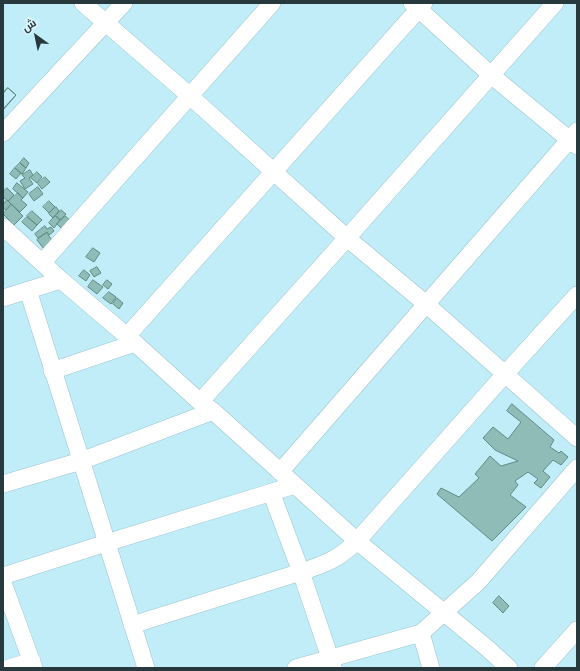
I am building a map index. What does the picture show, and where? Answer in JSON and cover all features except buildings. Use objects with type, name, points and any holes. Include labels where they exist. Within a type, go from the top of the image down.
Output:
[{"type":"street","points":[[83,3],[190,96],[347,238],[426,304],[577,438]]},
{"type":"street","points":[[3,133],[124,3]]},
{"type":"street","points":[[42,263],[272,3]]},
{"type":"street","points":[[3,484],[80,461],[207,407],[347,238],[554,3]]},
{"type":"street","points":[[52,371],[131,340],[419,5],[491,75],[575,139],[426,304],[280,472]]},
{"type":"street","points":[[3,227],[357,541],[510,668]]},
{"type":"street","points":[[3,298],[61,280]]},
{"type":"street","points":[[28,290],[80,461],[146,668]]},
{"type":"street","points":[[132,624],[301,572],[337,558],[347,551],[577,295]]},
{"type":"street","points":[[296,668],[332,663],[421,634],[478,582],[577,468]]},
{"type":"street","points":[[3,576],[295,485]]},
{"type":"street","points":[[271,492],[301,572],[332,663]]},
{"type":"street","points":[[3,583],[33,664],[9,668]]},
{"type":"street","points":[[543,668],[577,630]]},
{"type":"street","points":[[421,634],[432,668]]}]
